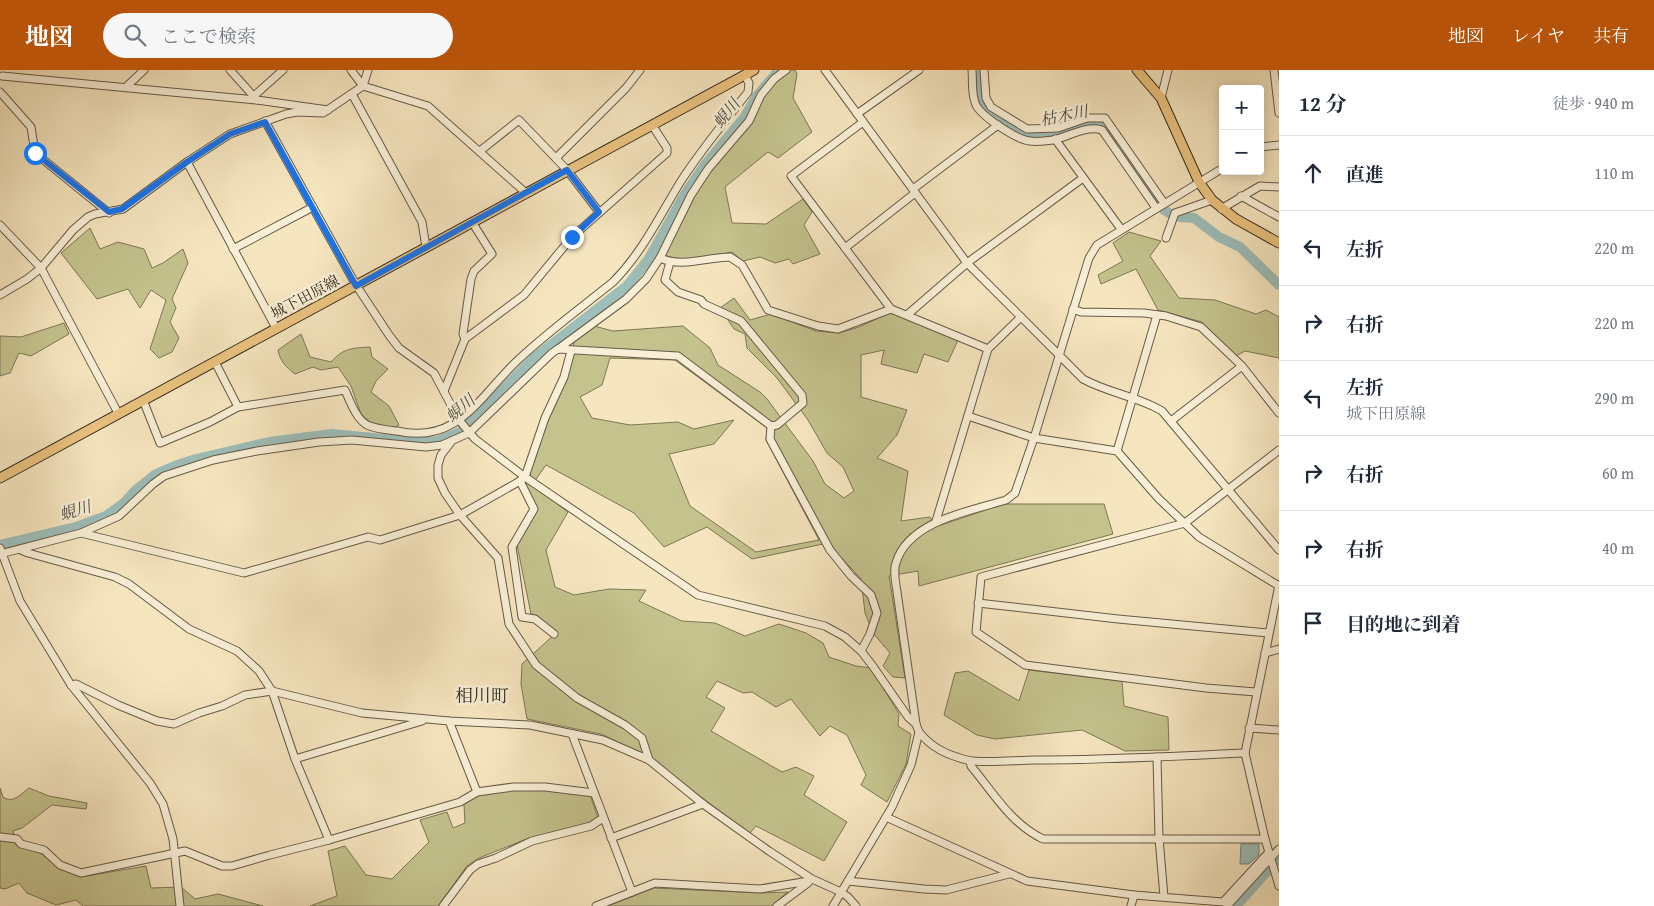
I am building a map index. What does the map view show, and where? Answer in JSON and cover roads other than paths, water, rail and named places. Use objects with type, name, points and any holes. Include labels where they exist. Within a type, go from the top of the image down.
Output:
[{"type":"main road","name":"城下田原線","points":[[0,478],[754,70]]},
{"type":"main road","points":[[1137,70],[1161,98],[1199,182],[1212,200],[1236,219],[1279,242]]},
{"type":"street","points":[[1,77],[8,70]]},
{"type":"street","points":[[126,87],[144,70]]},
{"type":"street","points":[[230,70],[255,98]]},
{"type":"street","points":[[255,98],[283,70]]},
{"type":"street","points":[[351,70],[363,86],[428,106],[526,193]]},
{"type":"street","points":[[0,294],[27,280],[41,268],[73,230],[88,217],[122,209],[187,162],[230,134],[286,114],[297,112],[318,113],[328,110],[363,86],[368,70]]},
{"type":"street","points":[[180,906],[173,839],[162,804],[150,783],[72,685],[20,601],[1,552],[21,550],[81,533],[119,516],[164,476],[213,460],[257,451],[319,442],[352,440],[426,447],[452,442],[468,432],[552,353],[626,298],[646,279],[660,258],[691,195],[708,169],[749,121],[761,95],[774,79],[786,70]]},
{"type":"street","points":[[826,70],[967,263],[1083,379],[1097,387],[1150,404],[1162,411],[1279,550]]},
{"type":"street","points":[[857,114],[919,70]]},
{"type":"street","points":[[972,70],[976,107],[998,125],[1020,139],[1030,142],[1055,140],[1086,129],[1095,128],[1102,130],[1156,208]]},
{"type":"street","points":[[984,70],[986,98],[991,106],[1027,129],[1058,128],[1086,118],[1105,118],[1164,203]]},
{"type":"street","points":[[1161,98],[1168,70]]},
{"type":"street","points":[[1274,70],[1279,113]]},
{"type":"street","points":[[556,158],[626,88],[637,71]]},
{"type":"street","points":[[143,400],[160,443],[210,422],[238,406],[345,390],[360,418],[367,425],[405,433],[432,434],[460,422],[519,359],[613,282],[627,268],[638,254],[691,166],[748,92],[749,83],[745,76]]},
{"type":"street","points":[[1,77],[255,98],[328,110]]},
{"type":"street","points":[[0,92],[31,127],[35,153],[109,212]]},
{"type":"street","points":[[352,94],[422,222],[426,247]]},
{"type":"street","points":[[480,151],[519,120],[567,170],[599,212]]},
{"type":"street","points":[[265,122],[356,286],[399,348],[434,373],[460,422],[468,432],[522,479],[698,595],[825,626],[845,637],[861,651],[908,717],[916,724]]},
{"type":"street","points":[[863,122],[791,176],[891,309],[988,349]]},
{"type":"street","points":[[444,391],[465,339],[524,295],[572,237],[667,153],[667,148],[652,125]]},
{"type":"street","points":[[845,248],[998,125]]},
{"type":"street","points":[[1055,140],[1121,229]]},
{"type":"street","points":[[1264,147],[1279,145]]},
{"type":"street","points":[[187,162],[276,328]]},
{"type":"street","points":[[1219,170],[1097,245],[1089,258],[1034,438],[1015,493],[1006,500],[936,521],[918,533],[902,549],[895,564],[895,578],[916,724],[919,732],[928,743],[938,749],[950,755],[970,760],[1074,760],[1245,754]]},
{"type":"street","points":[[907,315],[967,263],[1083,178]]},
{"type":"street","points":[[1221,209],[1260,186],[1279,187]]},
{"type":"street","points":[[1241,196],[1279,217]]},
{"type":"street","points":[[1166,238],[1175,213],[1212,200]]},
{"type":"street","points":[[233,249],[313,207]]},
{"type":"street","points":[[465,339],[463,334],[471,280],[474,271],[492,254],[472,222]]},
{"type":"street","points":[[0,224],[41,268],[118,413]]},
{"type":"street","points":[[660,258],[670,262],[702,261],[730,257],[742,265],[768,310],[818,326],[838,329],[891,309]]},
{"type":"street","points":[[558,349],[678,356],[771,426],[777,425],[803,403],[802,395],[741,321],[704,304],[701,300],[678,292],[664,280],[670,262]]},
{"type":"street","points":[[1073,309],[1081,312],[1144,313],[1166,316],[1201,327],[1242,366],[1279,414]]},
{"type":"street","points":[[1117,451],[1157,315]]},
{"type":"street","points":[[936,521],[988,349],[1021,318]]},
{"type":"street","points":[[81,533],[244,573],[368,537],[380,540],[460,516],[522,479],[544,418],[564,377],[570,351]]},
{"type":"street","points":[[215,362],[238,406]]},
{"type":"street","points":[[1172,422],[1242,366]]},
{"type":"street","points":[[968,416],[1034,438],[1117,451],[1160,499],[1199,537],[1279,586],[1256,692],[1245,754],[1265,839],[1279,886]]},
{"type":"street","points":[[771,426],[770,439],[830,550],[851,576],[871,595],[878,613],[861,651]]},
{"type":"street","points":[[452,442],[441,455],[438,465],[438,478],[460,516],[498,558],[509,624],[536,665],[577,698],[625,725],[642,738],[649,760]]},
{"type":"street","points":[[1256,692],[1206,688],[1025,665],[976,632],[978,603],[981,577],[1185,523],[1279,450]]},
{"type":"street","points":[[522,479],[534,508],[512,547],[522,617],[536,619],[554,634]]},
{"type":"street","points":[[21,550],[115,577],[129,584],[189,629],[238,651],[259,671],[272,691],[295,759],[329,840]]},
{"type":"street","points":[[978,603],[1118,619],[1268,633]]},
{"type":"street","points":[[1264,653],[1279,650]]},
{"type":"street","points":[[72,685],[76,684],[118,705],[157,721],[174,724],[245,695],[272,691],[362,713],[449,721],[530,725],[603,740],[649,760],[703,804],[811,881],[841,892],[856,906]]},
{"type":"street","points":[[295,759],[427,719]]},
{"type":"street","points":[[449,721],[476,792]]},
{"type":"street","points":[[1249,728],[1279,730]]},
{"type":"street","points":[[833,906],[892,807],[911,765],[919,732]]},
{"type":"street","points":[[572,734],[632,892]]},
{"type":"street","points":[[1157,757],[1159,838],[1164,897]]},
{"type":"street","points":[[970,760],[970,766],[992,790],[1000,804],[1031,833],[1043,839],[1265,839]]},
{"type":"street","points":[[0,837],[17,839],[21,844],[44,850],[60,865],[81,873],[185,851],[222,866],[232,866],[460,802],[476,792],[513,787],[545,787],[594,793]]},
{"type":"street","points":[[612,838],[703,804]]},
{"type":"street","points":[[886,817],[1027,882],[1134,895],[1223,902],[1279,849]]},
{"type":"street","points":[[443,906],[470,870],[478,864],[496,858],[532,841],[590,826],[604,818]]},
{"type":"street","points":[[1227,906],[1270,857]]},
{"type":"street","points":[[848,881],[946,890],[1009,874]]},
{"type":"street","points":[[596,906],[655,883],[760,889],[811,881]]},
{"type":"street","points":[[777,906],[811,881]]},
{"type":"street","points":[[1131,906],[1134,895]]},
{"type":"water","points":[[1241,844],[1259,844],[1259,855],[1249,864],[1240,864]]},
{"type":"waterway","name":"蜆川","points":[[0,545],[76,527],[106,516],[124,503],[136,490],[156,474],[196,459],[269,442],[332,434],[414,442],[438,441],[460,432],[534,358],[627,286],[648,260],[685,194],[704,166],[744,118],[757,96],[779,70]]},
{"type":"waterway","name":"枯木川","points":[[978,70],[982,101],[985,109],[992,115],[1008,122],[1025,137],[1061,134],[1093,124],[1104,126],[1158,202]]},
{"type":"waterway","name":"枯木川","points":[[1164,210],[1171,214]]},
{"type":"waterway","name":"枯木川","points":[[1180,217],[1194,218],[1219,237],[1240,247],[1279,285]]},
{"type":"waterway","points":[[1236,906],[1279,858]]},
{"type":"district","name":"相川町","points":[[482,696]]}]
